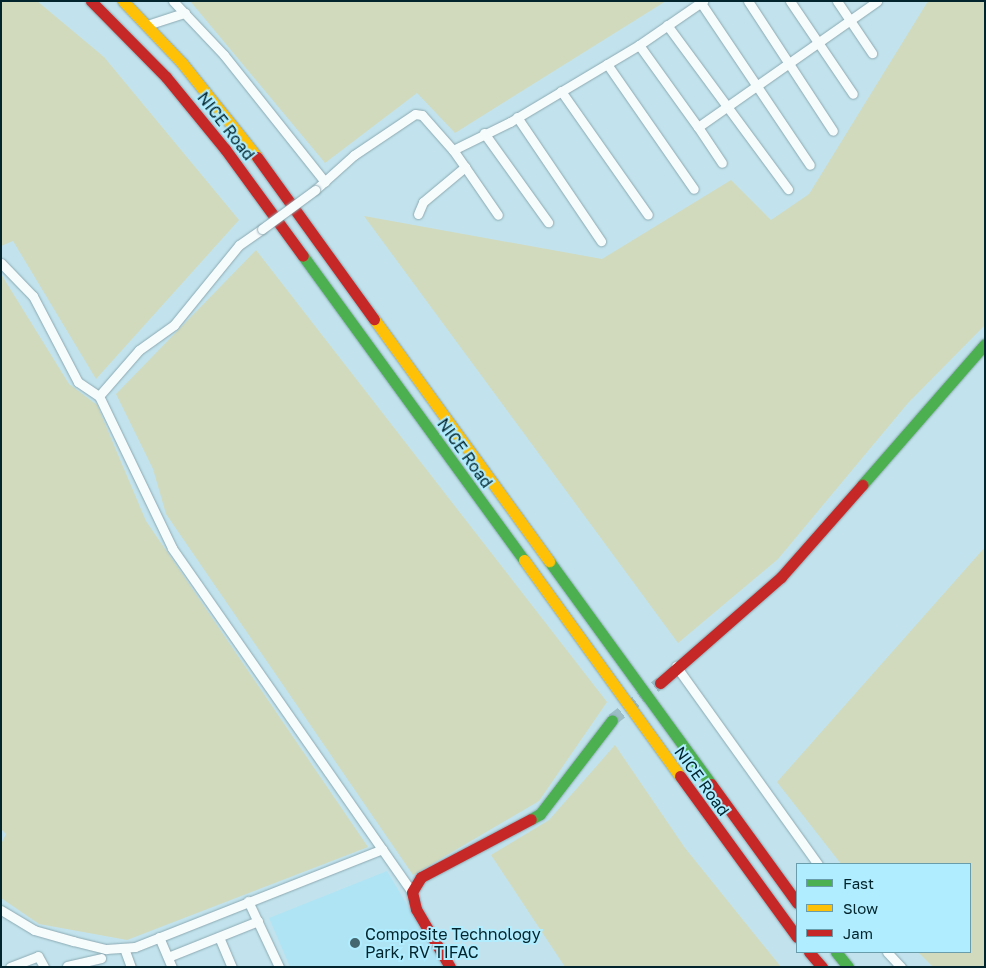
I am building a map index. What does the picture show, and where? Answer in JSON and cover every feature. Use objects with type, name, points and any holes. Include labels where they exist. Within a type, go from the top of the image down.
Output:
[{"type":"main road","name":"NICE Road","points":[[91,1],[166,77],[225,149],[796,936]]},
{"type":"main road","name":"NICE Road","points":[[123,1],[147,25],[247,143],[796,902]]},
{"type":"main road","points":[[660,683],[676,666],[781,577],[985,344]]},
{"type":"main road","points":[[450,967],[416,909],[412,892],[421,877],[540,814],[612,720]]},
{"type":"main road","points":[[810,953],[822,967]]},
{"type":"main road","points":[[837,953],[848,967]]},
{"type":"street","points":[[173,1],[224,55],[325,182]]},
{"type":"street","points":[[748,1],[833,131]]},
{"type":"street","points":[[790,1],[853,94]]},
{"type":"street","points":[[836,1],[872,53]]},
{"type":"street","points":[[698,127],[877,1]]},
{"type":"street","points":[[453,150],[517,117],[608,64],[702,2],[810,165]]},
{"type":"street","points":[[147,25],[185,13]]},
{"type":"street","points":[[667,25],[788,189]]},
{"type":"street","points":[[639,45],[722,163]]},
{"type":"street","points":[[608,64],[694,189]]},
{"type":"street","points":[[561,91],[648,215]]},
{"type":"street","points":[[99,396],[139,350],[174,325],[239,245],[316,190],[354,155],[415,114],[422,115],[453,150],[498,215]]},
{"type":"street","points":[[517,117],[601,241]]},
{"type":"street","points":[[484,133],[548,222]]},
{"type":"street","points":[[418,214],[423,202],[465,167]]},
{"type":"street","points":[[1,264],[24,282],[78,382],[99,396],[172,548],[412,892]]},
{"type":"street","points":[[676,666],[817,863]]},
{"type":"street","points":[[1,910],[34,930],[106,950],[124,948],[159,937],[382,849]]},
{"type":"street","points":[[248,901],[277,966]]},
{"type":"street","points":[[168,957],[258,922]]},
{"type":"street","points":[[159,937],[172,967]]},
{"type":"street","points":[[219,937],[232,967]]},
{"type":"street","points":[[124,948],[131,967]]},
{"type":"street","points":[[96,967],[106,950]]},
{"type":"street","points":[[888,953],[901,967]]},
{"type":"street","points":[[10,967],[22,964],[38,956],[44,967]]},
{"type":"street","points":[[67,966],[101,958]]},
{"type":"shaded area","name":"Composite Technology Park, RV TIFAC","points":[[387,871],[444,967],[290,967],[269,918]]},
{"type":"green space","points":[[1,1],[37,1],[104,57],[239,220],[96,379],[13,241],[1,246]]},
{"type":"green space","points":[[190,1],[666,1],[455,133],[417,93],[325,163]]},
{"type":"green space","points":[[928,1],[985,1],[985,325],[908,403],[778,559],[678,643],[364,216],[602,259],[731,180],[771,220],[809,194]]},
{"type":"green space","points":[[256,250],[607,702],[539,801],[413,875],[166,514],[153,469],[116,394]]},
{"type":"green space","points":[[1,274],[69,384],[97,405],[146,521],[368,847],[127,940],[39,924],[1,898],[1,844],[6,834],[1,829]]},
{"type":"green space","points":[[985,547],[985,967],[933,967],[919,953],[971,953],[971,863],[840,863],[777,782]]},
{"type":"green space","points":[[615,745],[685,848],[781,967],[565,967],[491,855],[549,820]]},
{"type":"tunnel","points":[[612,720],[660,683]]},
{"type":"traffic: fast","points":[[303,256],[524,560]]},
{"type":"traffic: fast","points":[[862,485],[985,344]]},
{"type":"traffic: fast","points":[[549,561],[711,784]]},
{"type":"traffic: fast","points":[[531,819],[540,814],[612,720]]},
{"type":"traffic: fast","points":[[837,953],[848,967]]},
{"type":"traffic: slow","points":[[123,1],[182,63],[257,157]]},
{"type":"traffic: slow","points":[[374,319],[549,561]]},
{"type":"traffic: slow","points":[[524,560],[680,776]]},
{"type":"traffic: jam","points":[[91,1],[166,77],[225,149],[303,256]]},
{"type":"traffic: jam","points":[[257,157],[374,319]]},
{"type":"traffic: jam","points":[[660,683],[781,577],[862,485]]},
{"type":"traffic: jam","points":[[680,776],[796,936]]},
{"type":"traffic: jam","points":[[711,784],[796,902]]},
{"type":"traffic: jam","points":[[450,967],[416,909],[412,892],[421,877],[531,819]]},
{"type":"traffic: jam","points":[[810,953],[822,967]]},
{"type":"place","name":"Composite Technology Park, RV TIFAC","points":[[355,943]]}]
